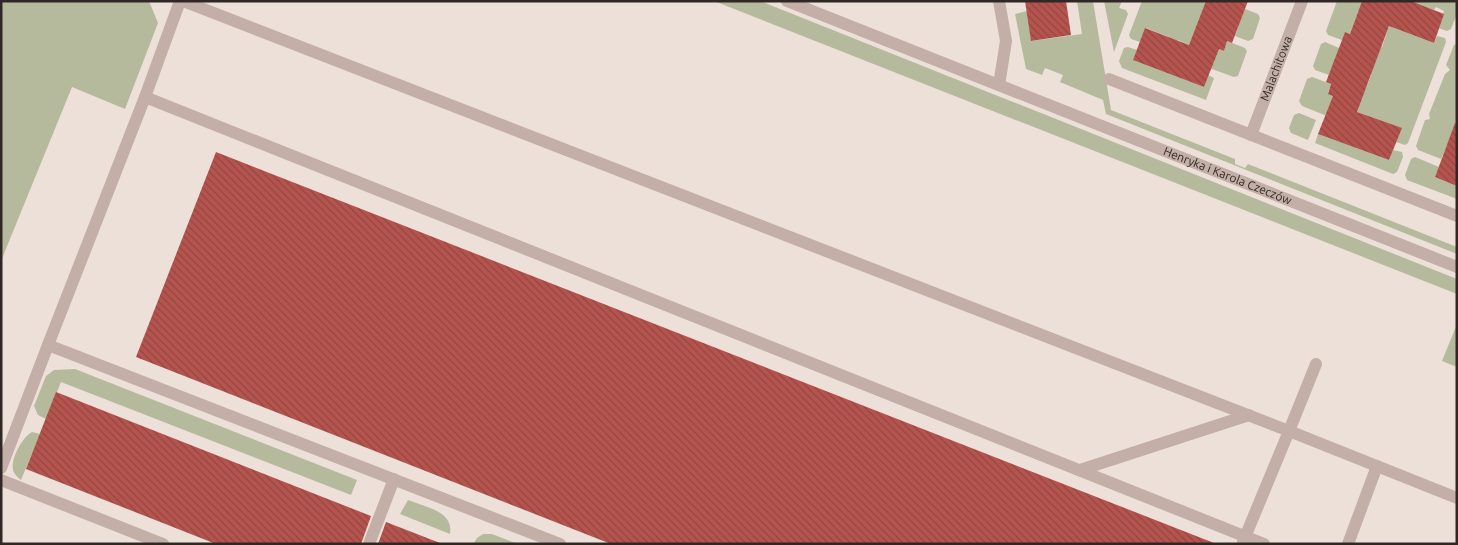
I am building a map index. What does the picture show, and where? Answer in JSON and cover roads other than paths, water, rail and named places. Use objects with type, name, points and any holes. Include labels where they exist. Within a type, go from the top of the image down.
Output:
[{"type":"street","points":[[1,468],[181,1],[1249,415],[1457,498]]},
{"type":"street","name":"Henryka i Karola Czeczów","points":[[787,1],[1457,267]]},
{"type":"street","points":[[999,1],[1006,41],[999,85]]},
{"type":"street","name":"Malachitowa","points":[[1251,135],[1302,1]]},
{"type":"street","points":[[1109,79],[1457,216]]},
{"type":"street","points":[[145,96],[1080,470],[1243,540],[1264,544]]},
{"type":"street","points":[[48,345],[560,544]]},
{"type":"street","points":[[1243,540],[1316,364]]},
{"type":"street","points":[[1080,470],[1249,415]]},
{"type":"street","points":[[1348,544],[1378,466]]},
{"type":"street","points":[[369,544],[394,479]]},
{"type":"street","points":[[1,480],[163,544]]}]
